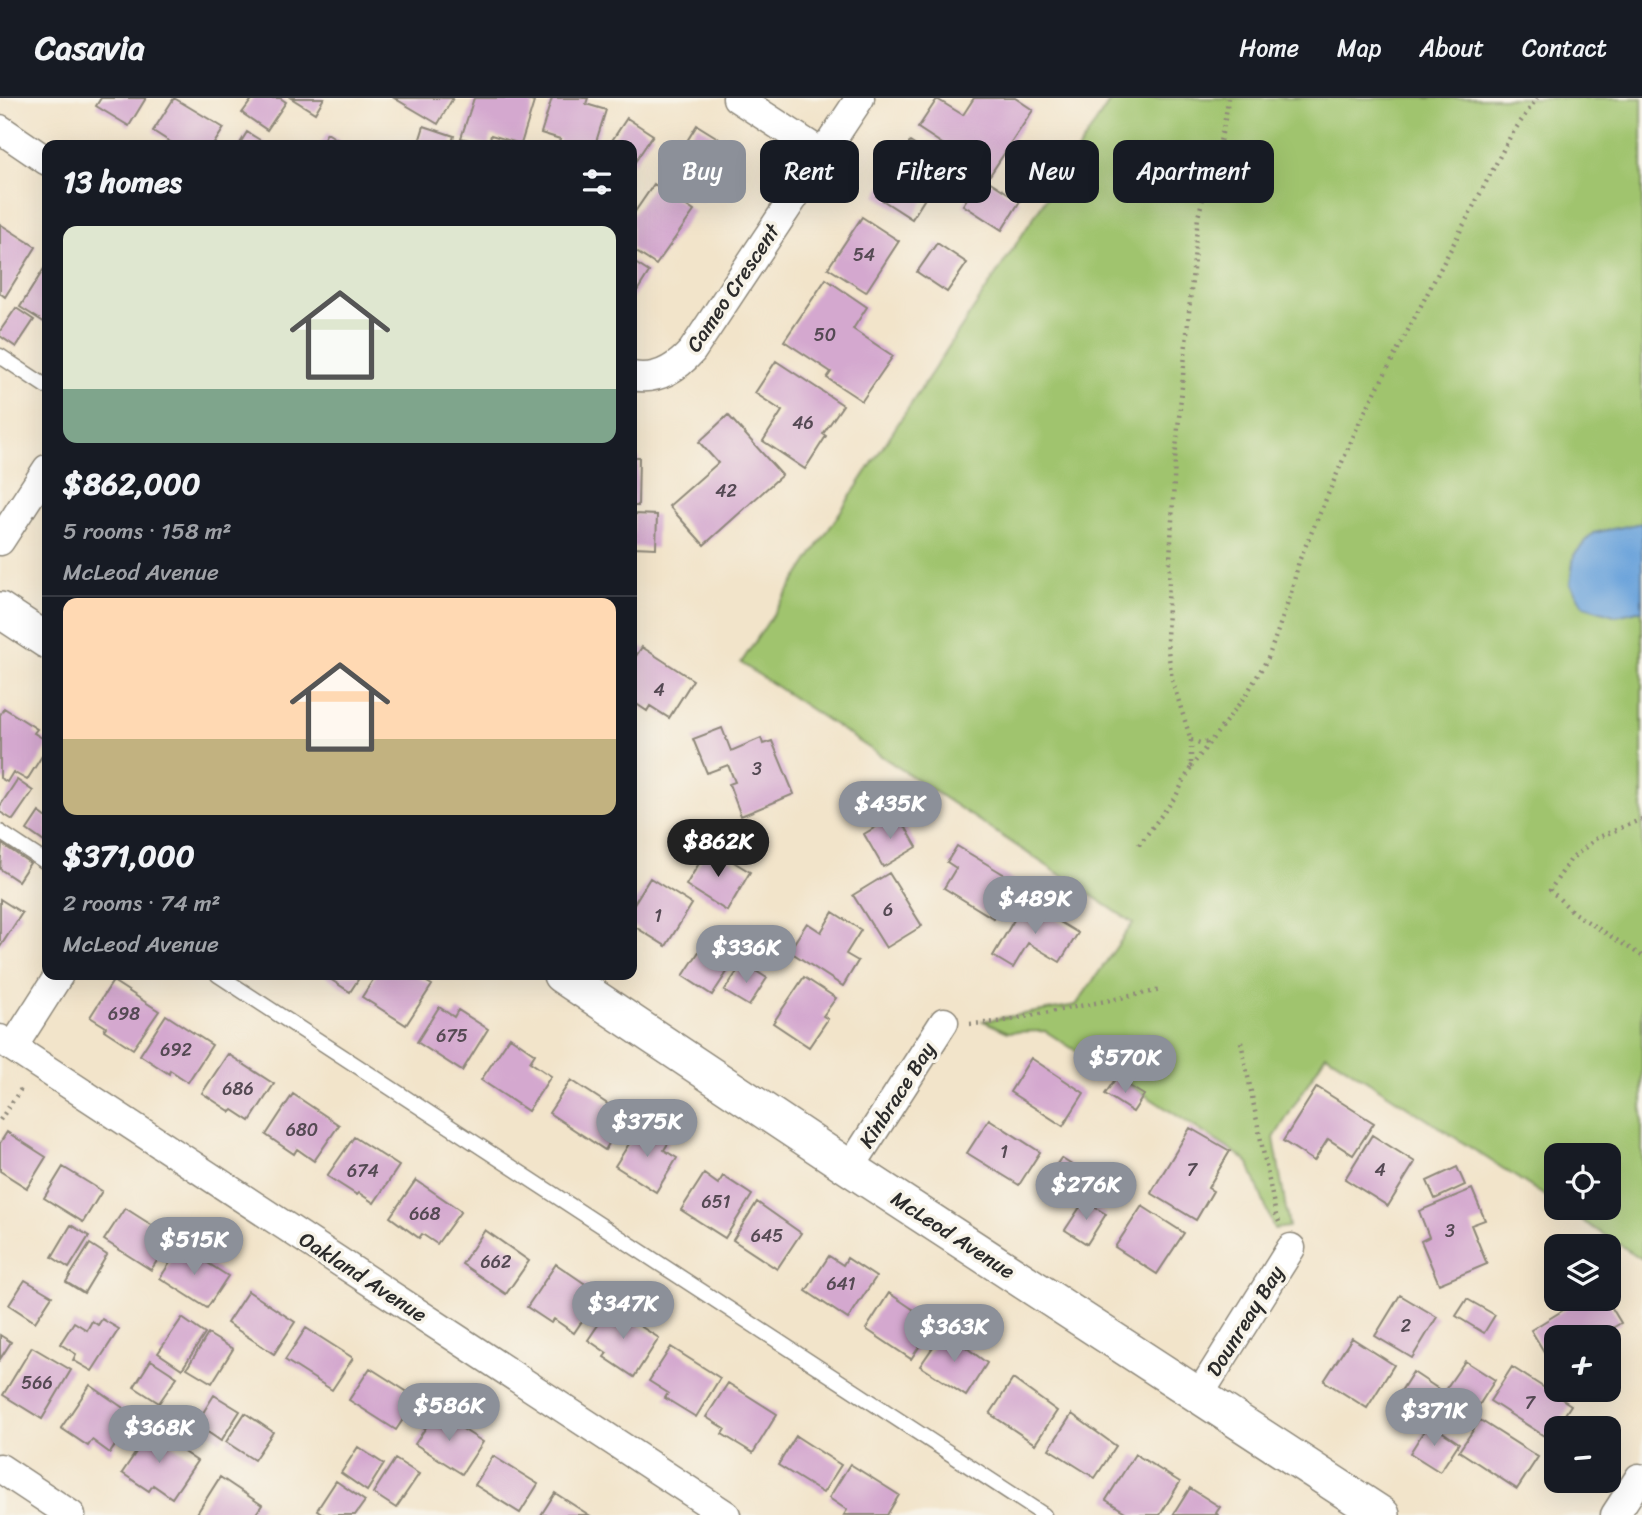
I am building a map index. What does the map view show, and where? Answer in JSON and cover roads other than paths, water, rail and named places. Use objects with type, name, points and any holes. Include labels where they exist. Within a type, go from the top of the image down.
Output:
[{"type":"street","points":[[737,98],[802,140]]},
{"type":"street","name":"Cameo Crescent","points":[[832,140],[860,98]]},
{"type":"street","points":[[0,129],[42,157]]},
{"type":"street","name":"Cameo Crescent","points":[[637,377],[645,379],[677,367],[692,351],[790,203]]},
{"type":"street","points":[[0,541],[42,477]]},
{"type":"street","points":[[0,610],[42,638]]},
{"type":"street","points":[[6,1043],[55,980]]},
{"type":"street","name":"McLeod Avenue","points":[[568,980],[850,1168],[1382,1515]]},
{"type":"street","name":"Kinbrace Bay","points":[[850,1168],[944,1022]]},
{"type":"street","name":"Oakland Avenue","points":[[6,1043],[726,1515]]},
{"type":"street","name":"Dounreay Bay","points":[[1199,1395],[1291,1248]]},
{"type":"street","points":[[0,1468],[71,1515]]},
{"type":"street","points":[[1615,1515],[1639,1478]]},
{"type":"lane","points":[[0,356],[42,384]]},
{"type":"lane","points":[[0,832],[42,860]]},
{"type":"lane","points":[[226,980],[1044,1515]]},
{"type":"water","points":[[1642,523],[1642,610],[1617,616],[1584,606],[1570,584],[1574,555],[1593,533]]}]
